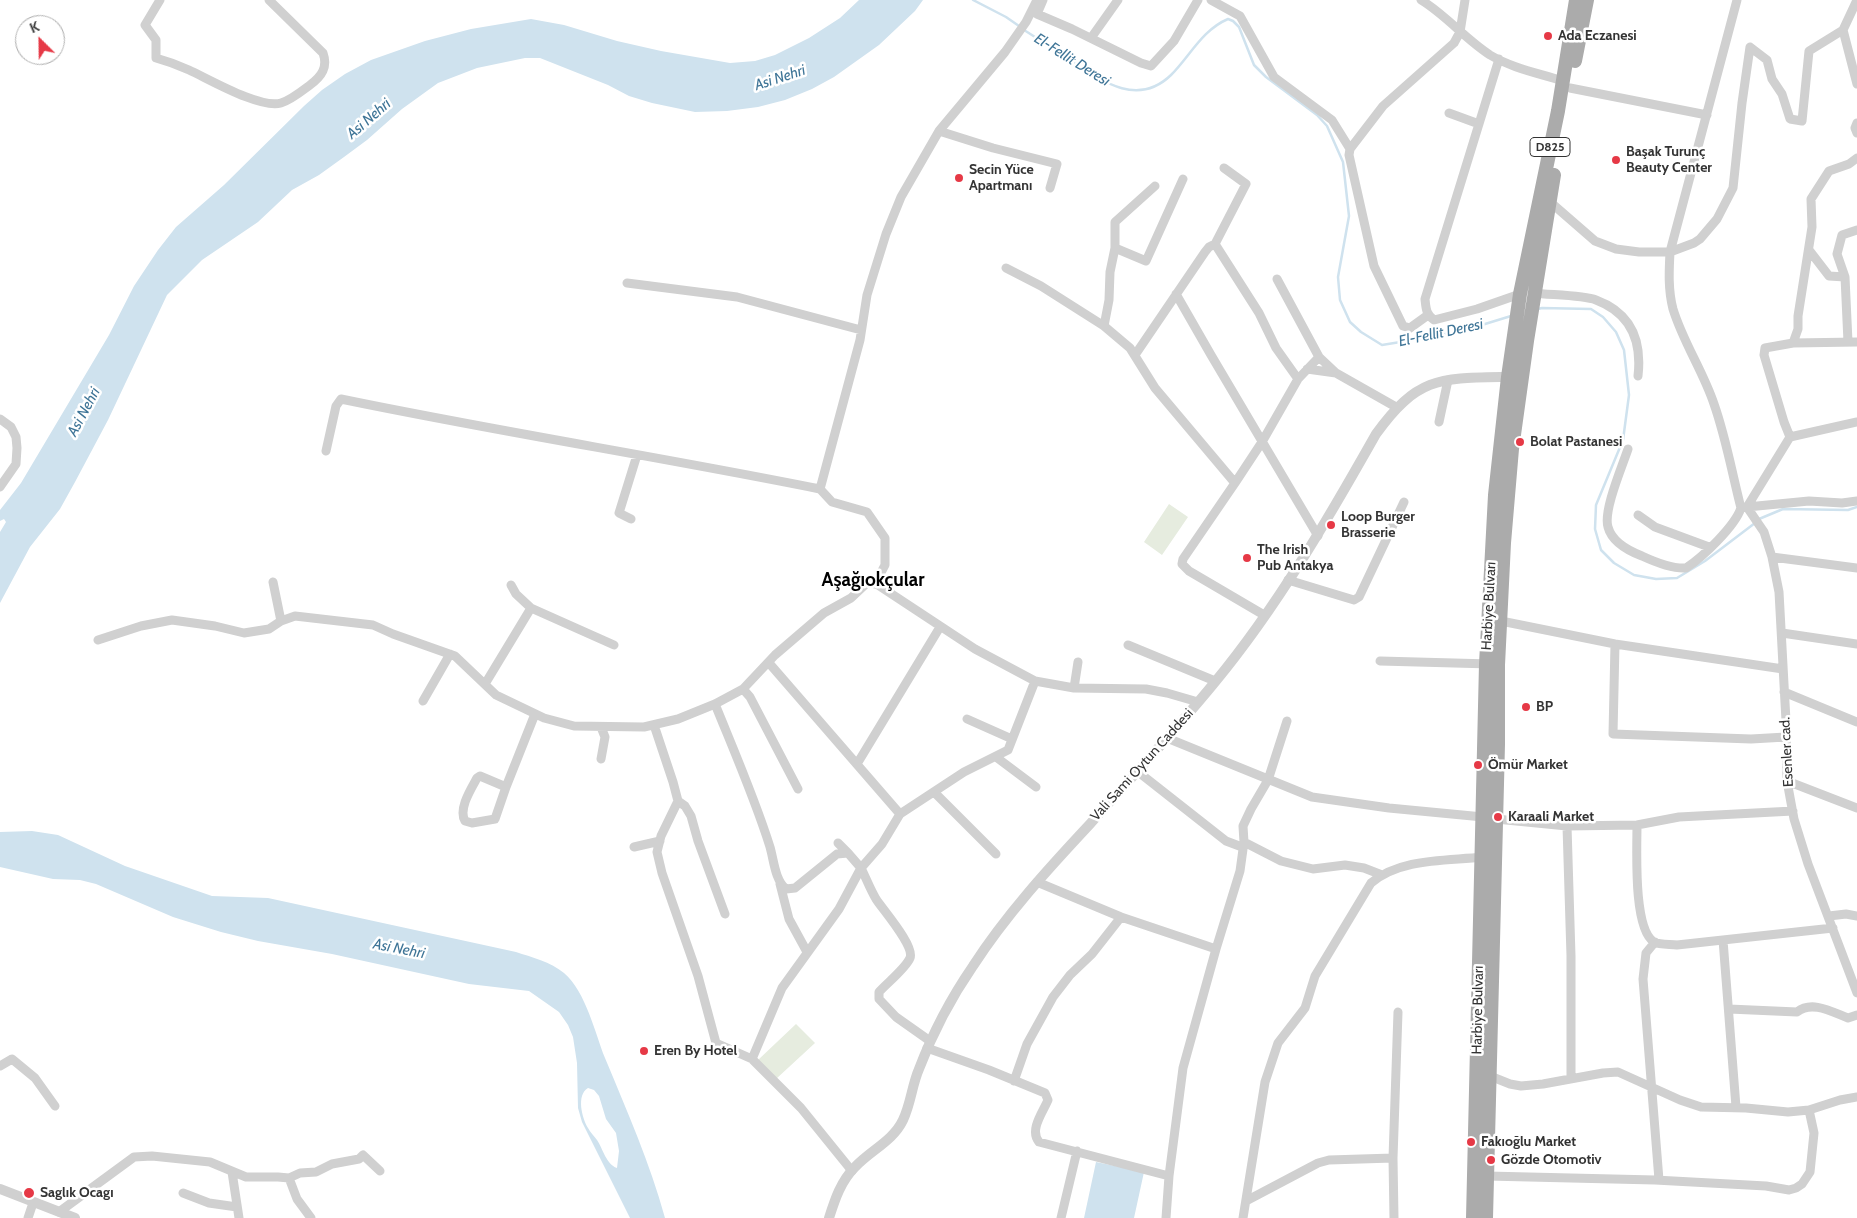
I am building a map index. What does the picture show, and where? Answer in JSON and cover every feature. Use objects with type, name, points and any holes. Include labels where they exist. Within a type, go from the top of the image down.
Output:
[{"type":"main road","name":"Harbiye Bulvarı","points":[[1473,1218],[1482,816],[1494,620],[1495,495],[1513,339],[1527,294],[1549,201],[1576,0]]},
{"type":"main road","name":"Harbiye Bulvarı","points":[[1494,620],[1504,543],[1512,450],[1527,336],[1527,294],[1566,84],[1587,0]]},
{"type":"main road","name":"Harbiye Bulvarı","points":[[1486,1218],[1496,819],[1492,664]]},
{"type":"street","points":[[160,0],[145,26],[156,40],[156,58],[186,68],[250,98],[270,104],[282,103],[318,79],[325,68],[326,60],[323,53],[269,0]]},
{"type":"street","points":[[820,488],[860,340],[867,295],[886,234],[901,197],[939,131],[1005,52],[1025,24],[1037,0]]},
{"type":"street","points":[[1043,0],[1037,14],[1151,66],[1174,41],[1198,0]]},
{"type":"street","points":[[1091,38],[1118,0]]},
{"type":"street","points":[[1211,0],[1240,16],[1274,77],[1332,120],[1350,150]]},
{"type":"street","points":[[1421,0],[1435,8],[1460,32],[1490,55],[1515,66],[1566,84],[1707,115]]},
{"type":"street","points":[[1428,315],[1410,328],[1404,326],[1383,287],[1368,247],[1348,155],[1383,106],[1454,43],[1460,32],[1465,0]]},
{"type":"street","name":"Esenler cad.","points":[[1737,0],[1707,115],[1682,200],[1670,252],[1669,284],[1673,308],[1714,404],[1744,508],[1764,532],[1772,557],[1779,592],[1782,633],[1787,782],[1808,864],[1857,992]]},
{"type":"street","points":[[1549,201],[1596,241],[1616,249],[1639,252],[1670,252],[1694,243],[1700,239],[1717,219],[1732,188],[1750,47],[1767,60],[1772,79],[1782,94],[1790,119],[1802,122],[1809,52],[1843,30],[1857,0]]},
{"type":"street","points":[[1843,30],[1857,84]]},
{"type":"street","points":[[1499,59],[1425,299],[1428,315],[1434,320],[1527,294],[1595,300],[1618,312],[1625,319],[1638,344],[1640,360],[1638,376]]},
{"type":"street","points":[[1449,113],[1479,124]]},
{"type":"street","points":[[1857,123],[1855,128],[1857,133]]},
{"type":"street","points":[[939,131],[993,148],[1057,164],[1050,188]]},
{"type":"street","points":[[1793,343],[1798,329],[1798,316],[1812,226],[1811,199],[1829,171],[1849,164],[1857,158]]},
{"type":"street","points":[[1135,355],[1205,252],[1215,244],[1246,184],[1224,168]]},
{"type":"street","points":[[1115,248],[1146,261],[1183,179]]},
{"type":"street","points":[[1104,326],[1109,300],[1110,272],[1115,248],[1115,222],[1155,186]]},
{"type":"street","points":[[1790,437],[1764,355],[1765,348],[1793,343],[1853,342],[1844,277],[1837,254],[1842,235],[1857,230]]},
{"type":"street","points":[[1215,244],[1259,313],[1276,348],[1298,379]]},
{"type":"street","points":[[1809,250],[1829,276],[1844,277]]},
{"type":"street","points":[[1006,268],[1041,286],[1104,326],[1130,348],[1155,388],[1235,483]]},
{"type":"street","points":[[1277,279],[1319,357],[1336,373],[1396,407]]},
{"type":"street","points":[[627,283],[736,297],[862,330]]},
{"type":"street","points":[[1176,294],[1318,536]]},
{"type":"street","points":[[1264,615],[1190,571],[1182,564],[1183,559],[1262,442],[1298,379],[1319,357]]},
{"type":"street","points":[[1307,369],[1336,373]]},
{"type":"street","name":"Vali Sami Oytun Caddesi","points":[[829,1218],[843,1182],[852,1171],[891,1136],[904,1119],[917,1072],[928,1044],[972,967],[1037,882],[1167,738],[1215,681],[1264,615],[1318,536],[1376,434],[1396,407],[1424,386],[1448,380],[1508,377]]},
{"type":"street","points":[[1439,422],[1448,380]]},
{"type":"street","points":[[326,451],[336,406],[341,399],[820,488],[832,502],[867,512],[885,538],[885,565],[875,584]]},
{"type":"street","points":[[0,420],[11,427],[16,437],[18,448],[16,464],[0,487]]},
{"type":"street","points":[[1628,450],[1607,513],[1608,526],[1612,535],[1625,548],[1679,569],[1686,568],[1691,564],[1733,523],[1790,437],[1857,422]]},
{"type":"street","points":[[631,519],[619,513],[637,455]]},
{"type":"street","points":[[1744,508],[1808,501],[1842,503],[1857,501]]},
{"type":"street","points":[[1288,580],[1354,600],[1359,597],[1404,502]]},
{"type":"street","points":[[1638,515],[1655,527],[1709,547]]},
{"type":"street","points":[[1772,557],[1857,568]]},
{"type":"street","points":[[272,582],[281,621]]},
{"type":"street","points":[[98,640],[141,626],[172,620],[215,626],[244,633],[269,629],[281,621],[295,616],[373,625],[455,656],[496,695],[535,714],[574,726],[644,727],[678,719],[715,704],[743,689],[775,655],[824,613],[851,598],[868,582],[878,584],[975,649],[1035,681],[1074,688],[1146,689],[1167,692],[1198,702]]},
{"type":"street","points":[[511,585],[516,594],[531,608],[614,645]]},
{"type":"street","points":[[485,684],[531,608]]},
{"type":"street","points":[[1494,620],[1615,644],[1782,669]]},
{"type":"street","points":[[857,764],[940,627]]},
{"type":"street","points":[[1782,633],[1857,644]]},
{"type":"street","points":[[1128,644],[1215,681]]},
{"type":"street","points":[[1615,644],[1613,734],[1751,739],[1786,737]]},
{"type":"street","points":[[423,701],[450,654]]},
{"type":"street","points":[[1074,688],[1078,662]]},
{"type":"street","points":[[1380,662],[1492,664]]},
{"type":"street","points":[[769,663],[900,814]]},
{"type":"street","points":[[752,1059],[782,988],[840,909],[861,868],[882,844],[900,814],[964,772],[1008,750],[1035,681]]},
{"type":"street","points":[[743,689],[750,697],[798,789]]},
{"type":"street","points":[[1784,692],[1857,722]]},
{"type":"street","points":[[715,704],[761,822],[790,919],[807,952]]},
{"type":"street","points":[[506,787],[480,776],[477,778],[462,811],[462,817],[465,821],[472,823],[495,819],[535,714]]},
{"type":"street","points":[[967,719],[1012,739]]},
{"type":"street","points":[[1166,1218],[1169,1176],[1183,1068],[1240,870],[1243,826],[1268,780],[1287,721]]},
{"type":"street","points":[[654,725],[674,782],[678,801],[657,852],[662,873],[698,976],[716,1043],[752,1059],[801,1108],[852,1171]]},
{"type":"street","points":[[600,759],[605,737],[601,727]]},
{"type":"street","points":[[1167,738],[1312,797],[1389,808],[1482,816]]},
{"type":"street","points":[[996,757],[1036,787]]},
{"type":"street","points":[[1137,771],[1226,841],[1243,845],[1281,861],[1313,869],[1345,865],[1364,868],[1382,874]]},
{"type":"street","points":[[1787,782],[1857,808]]},
{"type":"street","points":[[934,792],[996,854]]},
{"type":"street","points":[[678,801],[685,806],[691,816],[698,841],[725,914]]},
{"type":"street","points":[[1496,819],[1567,826],[1637,826],[1679,817],[1793,811]]},
{"type":"street","points":[[1567,826],[1572,1079]]},
{"type":"street","points":[[1637,826],[1639,906],[1642,923],[1648,935],[1655,942],[1677,945],[1833,928]]},
{"type":"street","points":[[634,847],[660,841]]},
{"type":"street","points":[[838,843],[861,868],[875,898],[912,951],[906,964],[879,992],[879,999],[896,1017],[928,1044],[1045,1094],[1048,1100],[1034,1131],[1039,1142],[1169,1176]]},
{"type":"street","points":[[780,884],[786,889],[795,888],[816,866],[837,854],[848,853]]},
{"type":"street","points":[[1244,1218],[1265,1082],[1278,1043],[1305,1008],[1315,976],[1372,883],[1382,874],[1407,866],[1482,858]]},
{"type":"street","points":[[1037,882],[1121,917],[1216,949]]},
{"type":"street","points":[[1829,916],[1846,914],[1857,916]]},
{"type":"street","points":[[1014,1081],[1027,1044],[1054,997],[1070,975],[1092,954],[1121,917]]},
{"type":"street","points":[[1723,940],[1736,1107]]},
{"type":"street","points":[[1655,942],[1646,953],[1643,979],[1659,1180]]},
{"type":"street","points":[[1729,1009],[1797,1012],[1802,1008],[1814,1007],[1833,1011],[1848,1018],[1857,1015]]},
{"type":"street","points":[[1394,1218],[1393,1158],[1398,1012]]},
{"type":"street","points":[[1,1062],[12,1060],[35,1078],[55,1106]]},
{"type":"street","points":[[1490,1076],[1521,1086],[1572,1079],[1603,1072],[1618,1072],[1700,1107],[1736,1107],[1788,1112],[1809,1110],[1840,1100],[1857,1097]]},
{"type":"street","points":[[1487,1176],[1659,1180],[1766,1186],[1789,1190],[1802,1184],[1810,1172],[1814,1132],[1809,1110]]},
{"type":"street","points":[[1061,1218],[1077,1152]]},
{"type":"street","points":[[59,1212],[134,1157],[152,1156],[210,1162],[246,1177],[289,1178],[300,1173],[316,1172],[332,1164],[359,1159],[363,1155],[380,1171]]},
{"type":"street","points":[[1246,1201],[1318,1163],[1329,1160],[1393,1158]]},
{"type":"street","points":[[232,1172],[239,1218]]},
{"type":"street","points":[[289,1178],[297,1199],[310,1218]]},
{"type":"street","points":[[0,1189],[75,1218]]},
{"type":"street","points":[[184,1193],[209,1203],[237,1207]]},
{"type":"street","points":[[28,1218],[33,1203]]},
{"type":"shaded area","points":[[1169,504],[1188,517],[1162,555],[1144,542]]},
{"type":"shaded area","points":[[796,1024],[815,1043],[776,1079],[758,1060]]},
{"type":"water","name":"Asi Nehri","points":[[859,0],[923,0],[915,11],[879,45],[834,77],[812,89],[785,100],[758,107],[727,111],[695,112],[652,103],[629,96],[608,85],[540,58],[525,58],[477,68],[438,83],[402,109],[367,140],[344,157],[319,175],[292,190],[258,222],[202,260],[167,295],[108,420],[75,482],[60,509],[30,547],[0,603],[0,532],[6,522],[4,519],[0,521],[0,510],[21,483],[109,335],[134,286],[176,227],[224,185],[322,90],[345,74],[371,60],[425,41],[471,29],[531,19],[564,25],[617,41],[661,51],[730,63],[755,61],[775,55],[809,38],[840,18]]},
{"type":"water","name":"Asi Nehri","points":[[32,831],[58,835],[125,866],[212,896],[268,898],[516,952],[553,966],[572,981],[584,1002],[645,1157],[665,1218],[630,1218],[582,1122],[578,1108],[577,1063],[573,1037],[568,1025],[559,1012],[529,991],[469,984],[332,954],[258,941],[173,917],[96,884],[80,880],[53,879],[0,867],[0,832]],"holes":[[[588,1088],[594,1090],[599,1096],[606,1119],[616,1133],[619,1151],[617,1168],[607,1160],[584,1119],[581,1107],[582,1096]]]},
{"type":"water","points":[[1096,1162],[1144,1172],[1134,1218],[1084,1218]]},
{"type":"waterway","name":"El-Fellit Deresi","points":[[973,0],[1019,26]]},
{"type":"waterway","name":"El-Fellit Deresi","points":[[1024,30],[1096,77],[1121,88],[1133,90],[1146,89],[1159,84],[1178,68],[1211,30],[1228,19],[1233,21],[1239,27],[1254,65],[1266,77],[1317,115],[1327,126],[1343,162],[1349,216],[1338,277],[1340,300],[1350,322],[1361,332],[1382,345],[1472,328],[1511,316]]},
{"type":"waterway","name":"El-Fellit Deresi","points":[[1538,309],[1591,309],[1603,317],[1616,332],[1624,350],[1629,395],[1623,440],[1596,505],[1595,529],[1601,550],[1614,563],[1634,575],[1656,579],[1677,578],[1705,561],[1755,523]]},
{"type":"waterway","name":"El-Fellit Deresi","points":[[1759,519],[1783,509],[1848,510],[1857,507]]},
{"type":"place","name":"Ada Eczanesi","points":[[1548,36]]},
{"type":"place","name":"Başak Turunç Beauty Center","points":[[1616,160]]},
{"type":"place","name":"Secin Yüce Apartmanı","points":[[959,178]]},
{"type":"place","name":"Bolat Pastanesi","points":[[1520,442]]},
{"type":"place","name":"Loop Burger Brasserie","points":[[1331,525]]},
{"type":"place","name":"The Irish Pub Antakya","points":[[1247,558]]},
{"type":"place","name":"BP","points":[[1526,707]]},
{"type":"place","name":"Ömür Market","points":[[1478,765]]},
{"type":"place","name":"Karaali Market","points":[[1498,817]]},
{"type":"place","name":"Eren By Hotel","points":[[644,1051]]},
{"type":"place","name":"Fakıoğlu Market","points":[[1471,1142]]},
{"type":"place","name":"Gözde Otomotiv","points":[[1491,1160]]},
{"type":"place","name":"Saglık Ocagı","points":[[29,1193]]},
{"type":"district","name":"Aşağıokçular","points":[[873,580]]}]
